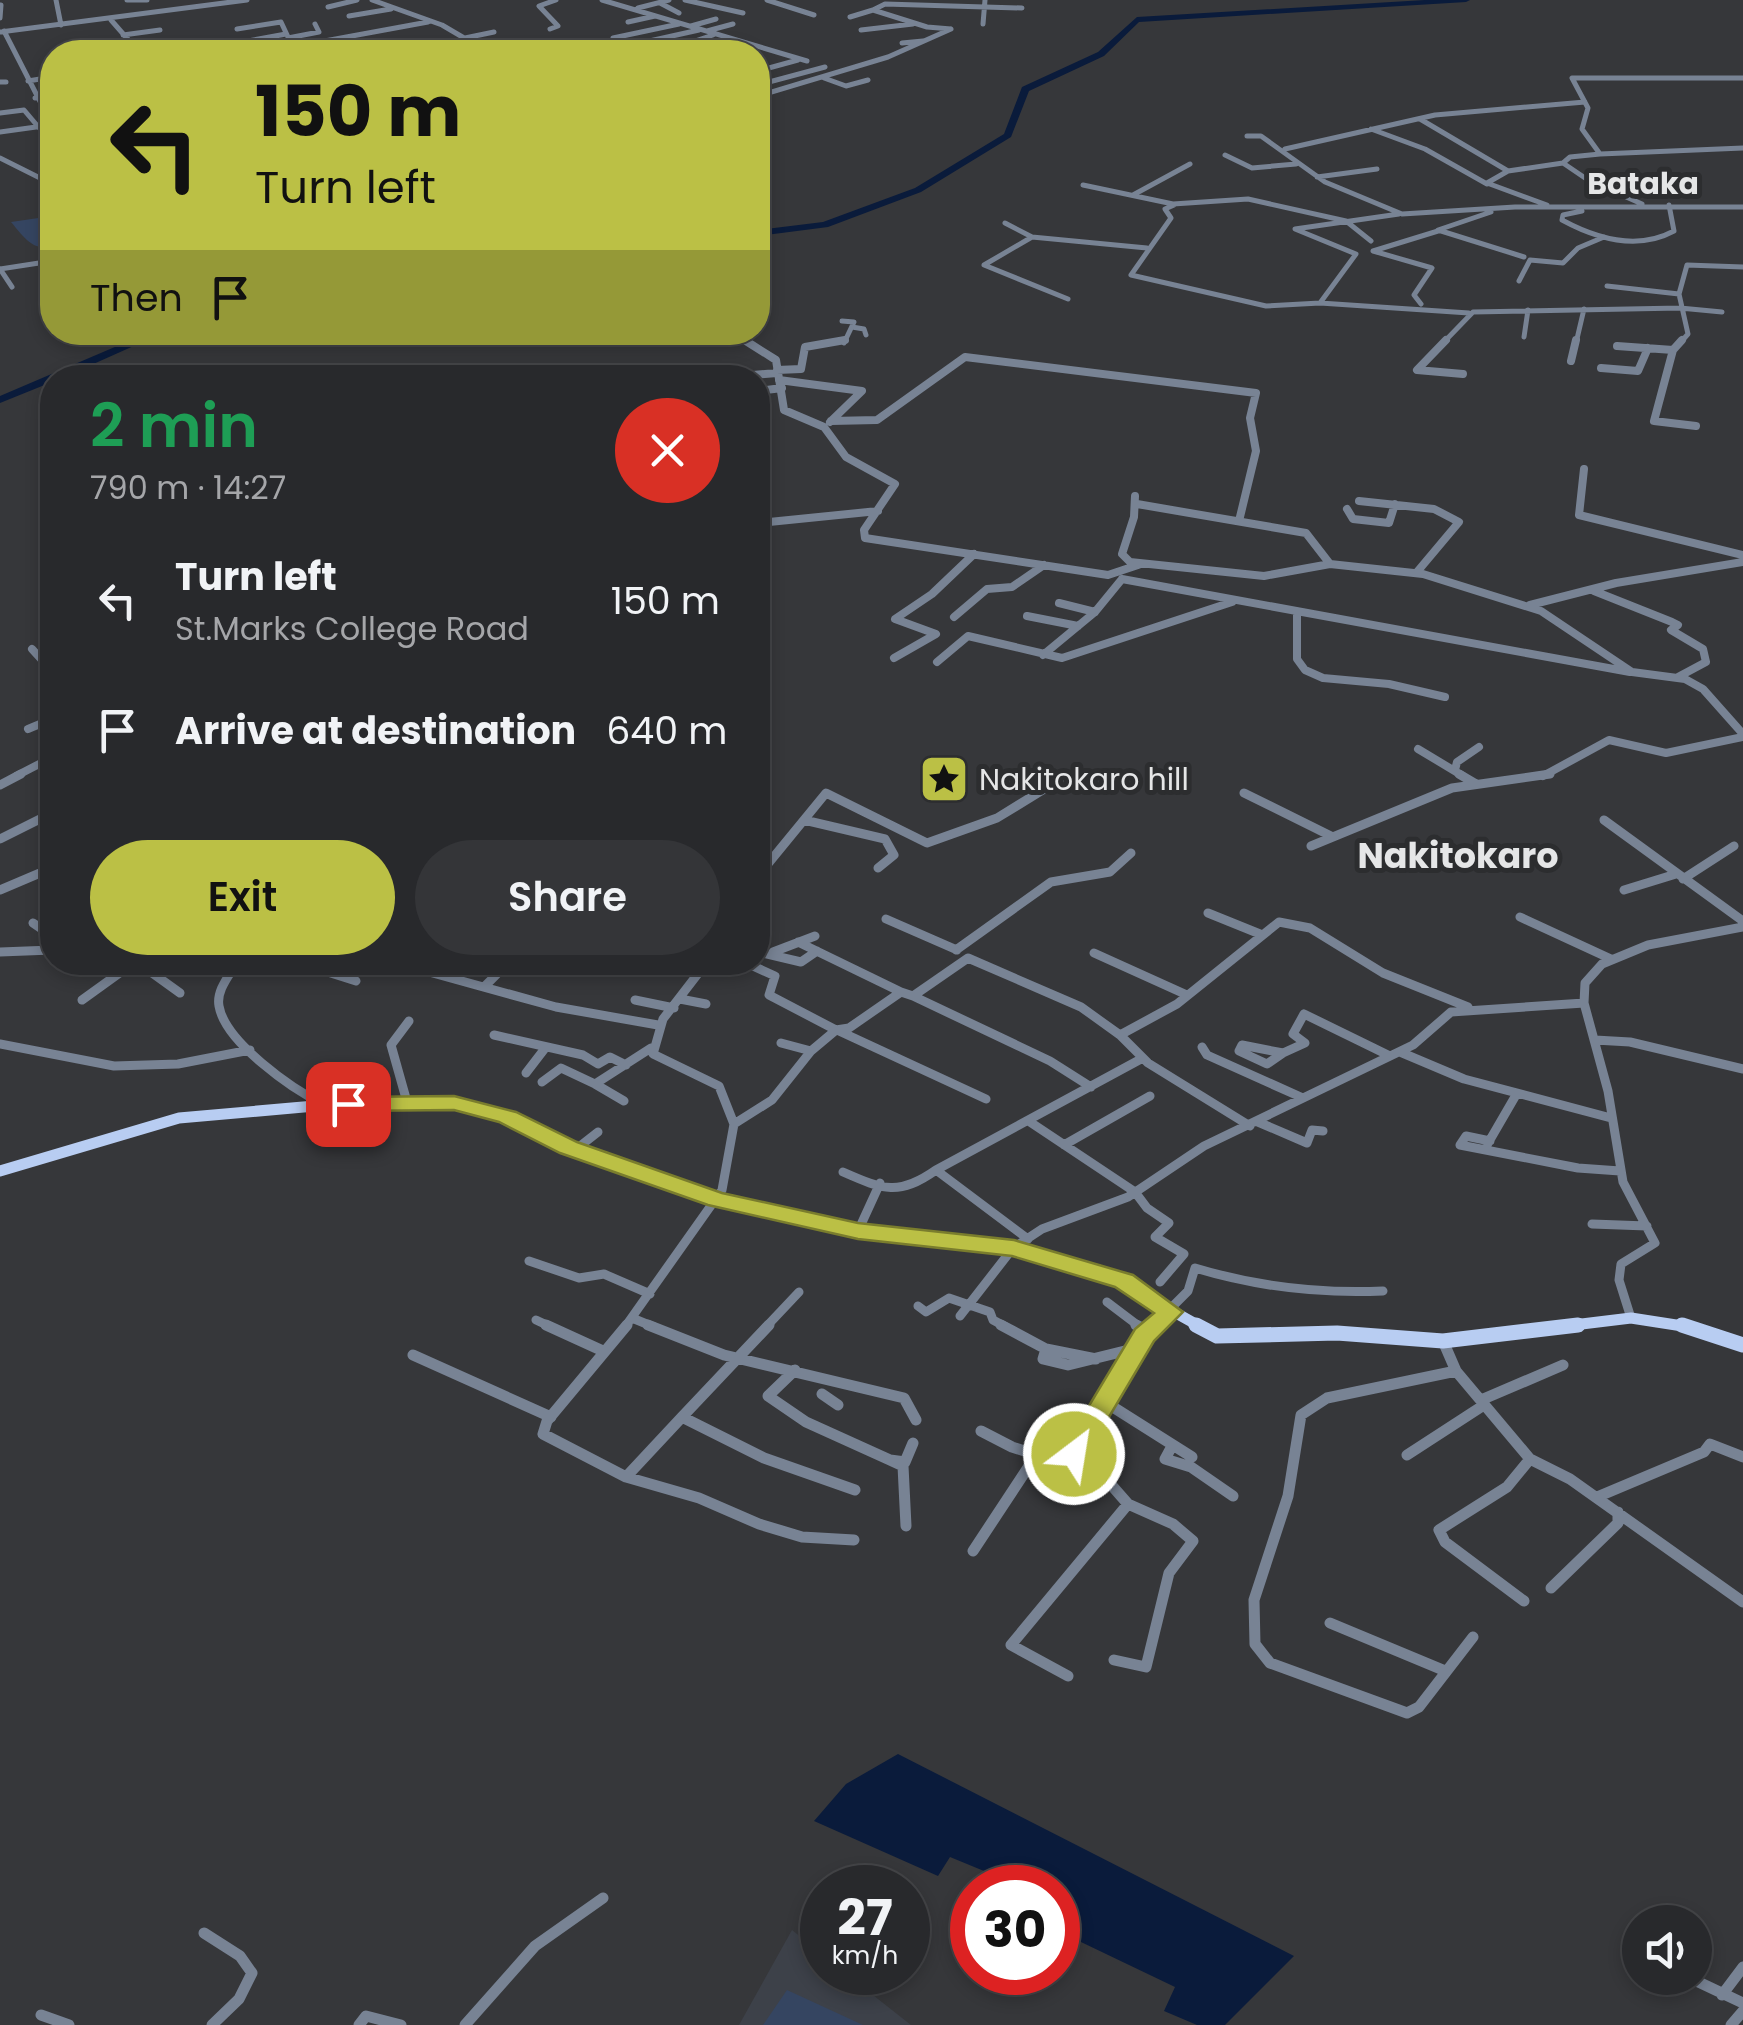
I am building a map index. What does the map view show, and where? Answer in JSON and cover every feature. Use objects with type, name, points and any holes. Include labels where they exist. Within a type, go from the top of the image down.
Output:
[{"type":"main road","points":[[0,1171],[150,1124],[326,1105],[454,1103],[508,1117],[575,1150],[716,1200],[858,1231],[1014,1248],[1099,1270],[1206,1332],[1232,1338],[1337,1333],[1443,1341],[1631,1318],[1677,1324],[1743,1344]]},
{"type":"street","points":[[61,25],[56,1],[70,0]]},
{"type":"street","points":[[127,0],[147,0]]},
{"type":"street","points":[[170,0],[181,10]]},
{"type":"street","points":[[40,104],[2,32],[247,0]]},
{"type":"street","points":[[328,7],[357,0]]},
{"type":"street","points":[[372,0],[468,40]]},
{"type":"street","points":[[550,29],[558,26],[538,6],[556,0]]},
{"type":"street","points":[[602,0],[632,16],[654,14],[736,40]]},
{"type":"street","points":[[632,16],[669,0]]},
{"type":"street","points":[[685,0],[743,13]]},
{"type":"street","points":[[767,0],[814,15]]},
{"type":"street","points":[[659,2],[679,13]]},
{"type":"street","points":[[866,22],[850,17],[886,2],[1022,8]]},
{"type":"street","points":[[933,14],[935,3]]},
{"type":"street","points":[[983,24],[985,4]]},
{"type":"street","points":[[0,18],[1,5]]},
{"type":"street","points":[[350,16],[392,8]]},
{"type":"street","points":[[770,93],[931,40],[950,28],[915,23],[873,10]]},
{"type":"street","points":[[632,16],[654,14]]},
{"type":"street","points":[[691,26],[716,18]]},
{"type":"street","points":[[111,20],[128,40]]},
{"type":"street","points":[[237,29],[281,22],[289,40]]},
{"type":"street","points":[[318,40],[428,22]]},
{"type":"street","points":[[613,38],[682,23]]},
{"type":"street","points":[[861,30],[915,23]]},
{"type":"street","points":[[300,40],[319,32],[315,24]]},
{"type":"street","points":[[654,40],[733,24]]},
{"type":"street","points":[[397,28],[408,40]]},
{"type":"street","points":[[123,35],[160,30]]},
{"type":"street","points":[[465,38],[494,32]]},
{"type":"street","points":[[698,40],[716,34]]},
{"type":"street","points":[[902,43],[931,40]]},
{"type":"street","points":[[0,50],[12,49]]},
{"type":"street","points":[[770,50],[804,60],[770,68]]},
{"type":"street","points":[[770,58],[784,54]]},
{"type":"street","points":[[770,82],[825,67]]},
{"type":"street","points":[[28,81],[40,78]]},
{"type":"street","points":[[824,78],[846,86],[868,80]]},
{"type":"street","points":[[1600,154],[1582,129],[1588,112],[1572,78],[1743,78]]},
{"type":"street","points":[[36,98],[40,97]]},
{"type":"street","points":[[1286,149],[1418,118],[1584,102]]},
{"type":"street","points":[[0,113],[24,110],[40,131]]},
{"type":"street","points":[[1418,118],[1508,171]]},
{"type":"street","points":[[0,132],[36,127]]},
{"type":"street","points":[[1370,127],[1424,149],[1487,184],[1532,196],[1549,207]]},
{"type":"street","points":[[1247,136],[1261,136],[1286,149],[1296,164],[1317,176],[1402,214]]},
{"type":"street","points":[[1731,148],[1743,156]]},
{"type":"street","points":[[1487,184],[1508,171],[1600,154],[1743,148]]},
{"type":"street","points":[[1225,155],[1252,168],[1296,164]]},
{"type":"street","points":[[0,158],[40,178]]},
{"type":"street","points":[[1563,163],[1588,180],[1644,205]]},
{"type":"street","points":[[1133,195],[1190,164]]},
{"type":"street","points":[[1317,176],[1377,169]]},
{"type":"street","points":[[1083,185],[1176,204],[1248,200],[1346,222],[1371,242]]},
{"type":"street","points":[[1176,204],[1166,209],[1171,218],[1132,275],[1266,306],[1422,307],[1469,314],[1680,308],[1722,312]]},
{"type":"street","points":[[1589,208],[1563,215],[1562,220],[1604,237],[1634,241],[1669,235],[1676,224],[1668,206]]},
{"type":"street","points":[[1320,304],[1356,254],[1294,230],[1402,214],[1503,208],[1743,207]]},
{"type":"street","points":[[1422,307],[1414,295],[1432,268],[1373,251],[1503,208]]},
{"type":"street","points":[[1006,223],[1032,237],[1147,248]]},
{"type":"street","points":[[1438,231],[1524,257]]},
{"type":"street","points":[[1032,237],[984,265],[1068,299]]},
{"type":"street","points":[[1518,280],[1530,260],[1563,263],[1578,248],[1604,237]]},
{"type":"street","points":[[12,287],[0,269],[40,263]]},
{"type":"street","points":[[1696,426],[1654,420],[1673,350],[1688,334],[1679,294],[1688,264],[1743,267]]},
{"type":"street","points":[[1607,286],[1679,294]]},
{"type":"street","points":[[1571,361],[1584,309]]},
{"type":"street","points":[[1524,337],[1528,310]]},
{"type":"street","points":[[1462,374],[1417,370],[1469,314]]},
{"type":"street","points":[[770,384],[801,368],[805,347],[842,344],[854,322],[842,321]]},
{"type":"street","points":[[852,327],[864,329],[866,336]]},
{"type":"street","points":[[754,345],[776,360],[784,410],[827,424],[878,420],[966,357],[1256,393],[1250,418],[1257,427],[1256,462],[1239,521]]},
{"type":"street","points":[[1617,346],[1673,350]]},
{"type":"street","points":[[1601,368],[1638,371],[1648,348]]},
{"type":"street","points":[[770,378],[862,392],[827,424]]},
{"type":"street","points":[[827,424],[846,457],[895,484],[864,530],[866,538],[1120,576],[1298,612],[1678,678],[1702,688],[1743,735],[1666,752],[1609,740],[1546,776],[1452,788],[1311,846]]},
{"type":"street","points":[[1584,469],[1579,514],[1743,558]]},
{"type":"street","points":[[1330,564],[1306,533],[1136,500],[1122,554],[1141,564],[1272,576],[1330,564],[1417,572],[1554,618],[1632,672]]},
{"type":"street","points":[[1359,501],[1434,509],[1459,522],[1417,572]]},
{"type":"street","points":[[1347,509],[1353,519],[1389,523],[1395,504]]},
{"type":"street","points":[[770,522],[878,511]]},
{"type":"street","points":[[894,658],[936,634],[894,619],[932,594],[974,554]]},
{"type":"street","points":[[1527,606],[1743,558]]},
{"type":"street","points":[[1043,656],[1095,612],[1120,576],[1141,564]]},
{"type":"street","points":[[954,616],[988,589],[1012,586],[1044,565]]},
{"type":"street","points":[[1594,591],[1655,618],[1669,618],[1678,625],[1671,630],[1702,649],[1706,662],[1678,678]]},
{"type":"street","points":[[937,662],[968,636],[1062,658],[1234,600]]},
{"type":"street","points":[[1058,603],[1095,612]]},
{"type":"street","points":[[1298,612],[1297,659],[1305,670],[1323,678],[1389,684],[1445,697]]},
{"type":"street","points":[[1027,616],[1078,626]]},
{"type":"street","points":[[32,649],[40,657]]},
{"type":"street","points":[[28,729],[40,724]]},
{"type":"street","points":[[1455,770],[1457,762],[1479,746]]},
{"type":"street","points":[[1418,748],[1476,784]]},
{"type":"street","points":[[0,785],[40,763]]},
{"type":"street","points":[[770,860],[826,793],[833,793],[920,842],[943,840],[997,818],[1059,780]]},
{"type":"street","points":[[1244,792],[1331,836]]},
{"type":"street","points":[[0,840],[40,820]]},
{"type":"street","points":[[801,820],[885,839],[894,855],[878,868]]},
{"type":"street","points":[[1604,820],[1743,924]]},
{"type":"street","points":[[1624,890],[1680,876],[1734,846]]},
{"type":"street","points":[[956,950],[1051,882],[1110,872],[1131,853]]},
{"type":"street","points":[[0,890],[40,872]]},
{"type":"street","points":[[1208,913],[1260,934]]},
{"type":"street","points":[[1520,917],[1610,959]]},
{"type":"street","points":[[886,919],[1081,1007],[1120,1035],[1168,1079],[1254,1124],[1306,1143],[1312,1130],[1323,1131]]},
{"type":"street","points":[[1120,1035],[1187,995],[1243,954],[1271,925],[1294,922],[1384,974],[1470,1008]]},
{"type":"street","points":[[33,924],[40,928]]},
{"type":"street","points":[[1631,1318],[1619,1280],[1621,1264],[1652,1248],[1654,1238],[1620,1170],[1584,1003],[1585,982],[1610,959],[1665,940],[1743,924]]},
{"type":"street","points":[[773,952],[814,936]]},
{"type":"street","points":[[798,942],[1050,1061],[1091,1088]]},
{"type":"street","points":[[0,952],[40,950]]},
{"type":"street","points":[[773,952],[801,962],[817,951]]},
{"type":"street","points":[[1094,953],[1187,995]]},
{"type":"street","points":[[913,996],[968,958]]},
{"type":"street","points":[[770,974],[775,976],[769,995],[986,1100]]},
{"type":"street","points":[[82,1000],[117,975]]},
{"type":"street","points":[[155,975],[180,993]]},
{"type":"street","points":[[232,975],[218,1004],[250,1050],[306,1097],[326,1105]]},
{"type":"street","points":[[337,975],[356,981]]},
{"type":"street","points":[[443,975],[556,1008],[658,1025]]},
{"type":"street","points":[[486,986],[496,975]]},
{"type":"street","points":[[698,975],[658,1025],[651,1048],[653,1054],[719,1086],[734,1124],[722,1190],[680,1244],[632,1318],[551,1417],[543,1434],[586,1452],[626,1477],[674,1488],[802,1537],[854,1540]]},
{"type":"street","points":[[734,1124],[772,1100],[811,1052],[836,1030],[848,1028],[901,992]]},
{"type":"street","points":[[635,1000],[706,1004]]},
{"type":"street","points":[[960,1316],[1014,1248],[1028,1239],[1135,1192],[1204,1146],[1395,1054],[1451,1012],[1584,1003]]},
{"type":"street","points":[[641,1014],[658,1025]]},
{"type":"street","points":[[1283,1053],[1305,1044],[1293,1034],[1304,1014],[1338,1026],[1350,1040],[1464,1080],[1610,1118]]},
{"type":"street","points":[[407,1102],[391,1045],[409,1021]]},
{"type":"street","points":[[494,1035],[583,1055],[598,1064],[610,1057],[626,1065]]},
{"type":"street","points":[[1594,1040],[1630,1042],[1743,1069]]},
{"type":"street","points":[[781,1043],[811,1052]]},
{"type":"street","points":[[0,1044],[114,1066],[178,1064],[250,1050]]},
{"type":"street","points":[[526,1073],[546,1047]]},
{"type":"street","points":[[1202,1047],[1207,1055],[1303,1098]]},
{"type":"street","points":[[595,1084],[651,1048]]},
{"type":"street","points":[[843,1172],[879,1184],[920,1185],[936,1170],[1141,1058]]},
{"type":"street","points":[[542,1082],[560,1068],[624,1101]]},
{"type":"street","points":[[1484,1152],[1516,1095]]},
{"type":"street","points":[[1064,1144],[1150,1096]]},
{"type":"street","points":[[1030,1122],[1135,1192],[1147,1208],[1169,1223],[1155,1236],[1184,1254],[1160,1282]]},
{"type":"street","points":[[575,1150],[598,1132]]},
{"type":"street","points":[[1490,1141],[1466,1136],[1460,1145],[1578,1168],[1620,1170]]},
{"type":"street","points":[[936,1170],[1028,1239]]},
{"type":"street","points":[[858,1231],[879,1184]]},
{"type":"street","points":[[1592,1224],[1648,1226]]},
{"type":"street","points":[[529,1261],[578,1278],[604,1274],[650,1294]]},
{"type":"street","points":[[973,1551],[1029,1466],[1059,1470],[1071,1460],[1148,1332],[1188,1290],[1195,1268],[1256,1286],[1337,1293],[1383,1291]]},
{"type":"street","points":[[626,1477],[798,1292]]},
{"type":"street","points":[[918,1306],[926,1312],[949,1298],[970,1304],[1046,1349],[1043,1359],[1068,1365],[1138,1347]]},
{"type":"street","points":[[1106,1302],[1148,1332]]},
{"type":"street","points":[[632,1318],[677,1339],[904,1398],[916,1420]]},
{"type":"street","points":[[536,1320],[603,1351]]},
{"type":"street","points":[[1443,1341],[1456,1371],[1530,1459],[1596,1497],[1695,1572],[1743,1602]]},
{"type":"street","points":[[413,1356],[551,1417]]},
{"type":"street","points":[[1407,1455],[1482,1402],[1563,1365]]},
{"type":"street","points":[[794,1370],[768,1396],[806,1422],[903,1466],[906,1526]]},
{"type":"street","points":[[1456,1371],[1327,1398],[1302,1414],[1288,1496],[1254,1600],[1255,1644],[1270,1663],[1407,1713],[1420,1708],[1444,1670],[1472,1637]]},
{"type":"street","points":[[822,1394],[838,1405]]},
{"type":"street","points":[[1105,1402],[1192,1457]]},
{"type":"street","points":[[682,1417],[764,1458],[855,1490]]},
{"type":"street","points":[[981,1431],[1012,1448],[1071,1460],[1099,1471],[1128,1504],[1173,1524],[1193,1541],[1169,1573],[1146,1667],[1114,1660]]},
{"type":"street","points":[[890,1460],[905,1462],[913,1443]]},
{"type":"street","points":[[1596,1497],[1704,1452],[1710,1444],[1743,1457]]},
{"type":"street","points":[[1172,1446],[1164,1454],[1166,1459],[1191,1467],[1233,1496]]},
{"type":"street","points":[[1524,1601],[1445,1542],[1439,1530],[1507,1486],[1530,1459]]},
{"type":"street","points":[[1068,1676],[1016,1651],[1012,1645],[1128,1504]]},
{"type":"street","points":[[1551,1588],[1618,1523],[1618,1512]]},
{"type":"street","points":[[1330,1623],[1444,1670]]},
{"type":"street","points":[[465,2025],[535,1946],[604,1898]]},
{"type":"street","points":[[204,1933],[240,1956],[252,1973],[239,1998],[212,2025]]},
{"type":"street","points":[[1722,1995],[1743,1968]]},
{"type":"street","points":[[1712,1990],[1743,2003]]},
{"type":"street","points":[[1730,2025],[1743,2011]]},
{"type":"street","points":[[42,2016],[69,2025]]},
{"type":"street","points":[[359,2025],[371,2016],[401,2025]]},
{"type":"shaded area","points":[[40,218],[40,247],[33,245],[11,222]]},
{"type":"shaded area","points":[[898,1754],[1294,1956],[1225,2025],[1197,2025],[1164,2011],[1175,1987],[1080,1942],[1080,1865],[969,1865],[950,1857],[938,1876],[930,1872],[930,1865],[913,1865],[814,1821],[846,1784]]},
{"type":"shaded area","points":[[792,1930],[800,1936],[800,1995],[873,1995],[911,2025],[739,2025]]},
{"type":"shaded area","points":[[787,1990],[863,2025],[763,2025]]},
{"type":"waterway","points":[[770,232],[825,225],[918,190],[1008,135],[1025,89],[1101,54],[1137,20],[1466,0]]},
{"type":"waterway","points":[[82,365],[129,345]]},
{"type":"waterway","points":[[0,400],[40,383]]},
{"type":"place","name":"Nakitokaro hill","points":[[944,779]]},
{"type":"district","name":"Bataka","points":[[1643,183]]},
{"type":"district","name":"Nakitokaro","points":[[1458,855]]},
{"type":"route","points":[[348,1104],[454,1103],[508,1117],[568,1148],[716,1200],[858,1231],[1014,1248],[1099,1270],[1124,1281],[1170,1312],[1144,1335],[1074,1454]]}]
